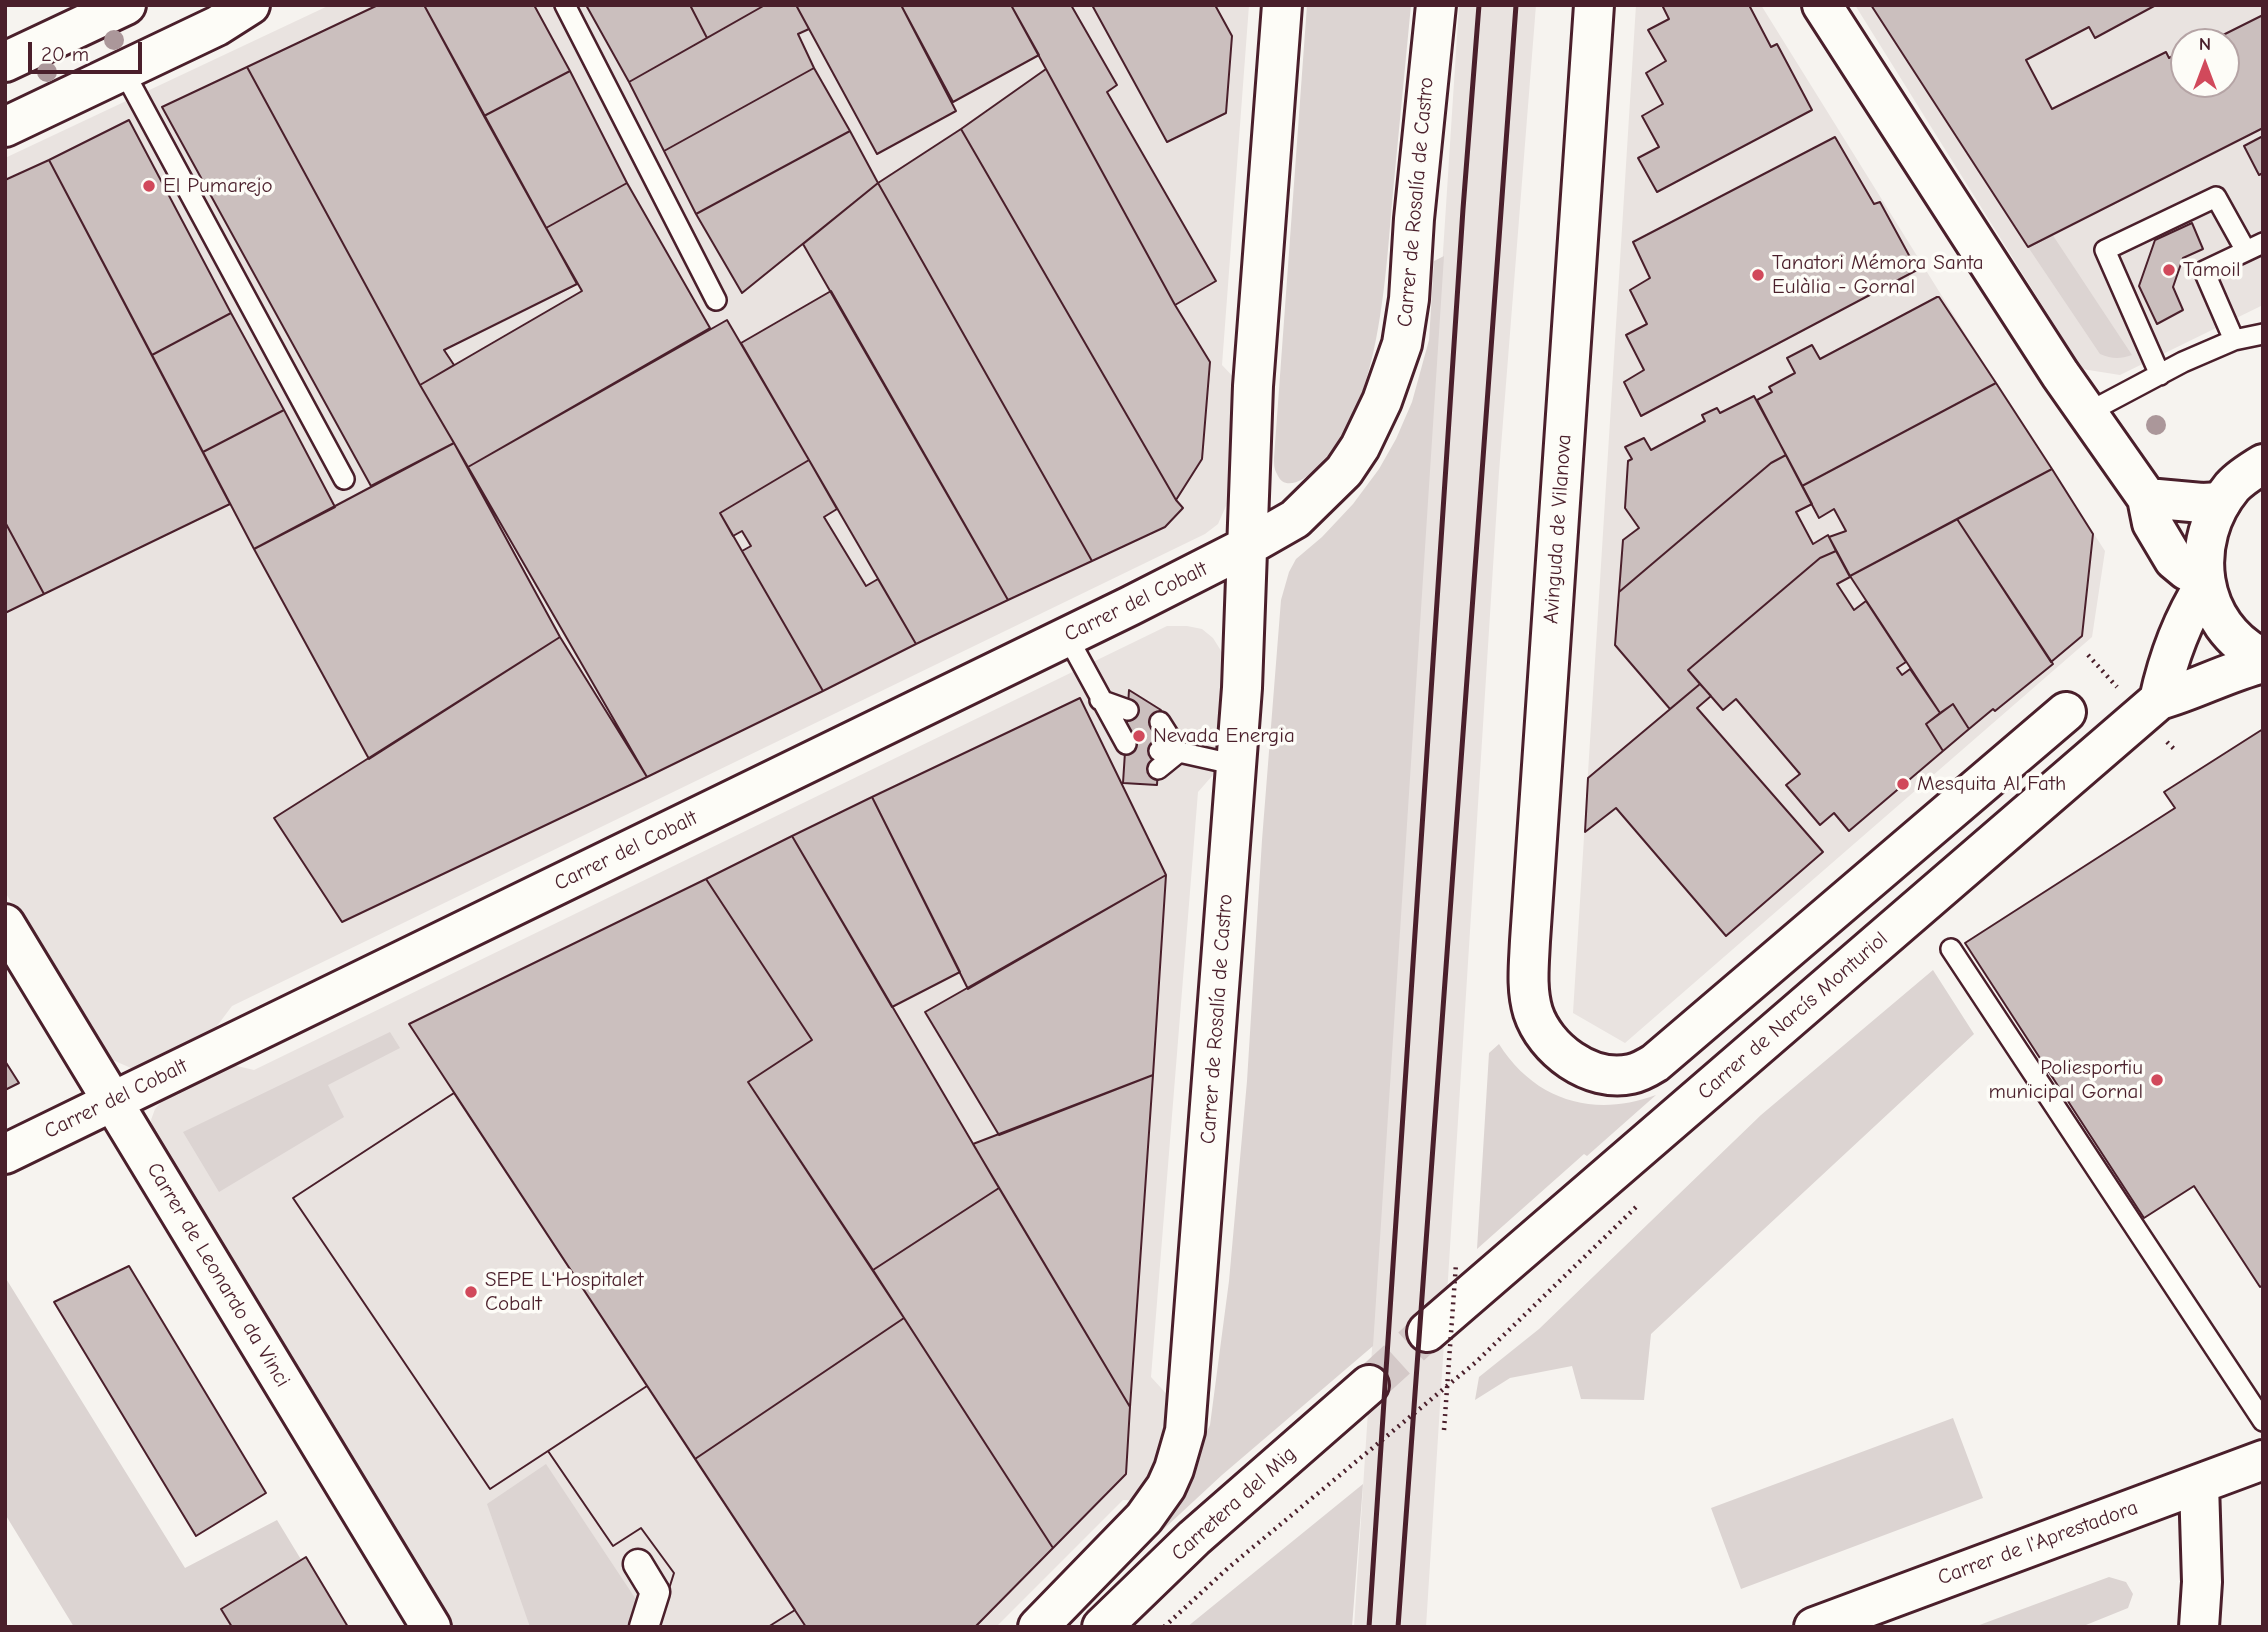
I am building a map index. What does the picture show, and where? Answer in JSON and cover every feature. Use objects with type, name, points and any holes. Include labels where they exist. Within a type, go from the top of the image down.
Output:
[{"type":"street","points":[[5,62],[126,5]]},
{"type":"street","points":[[217,26],[250,5]]},
{"type":"street","points":[[5,127],[217,26],[268,5]]},
{"type":"street","name":"Carrer de Rosalía de Castro","points":[[1038,1627],[1144,1518],[1166,1487],[1185,1431],[1237,765],[1253,386],[1282,5]]},
{"type":"street","name":"Carrer de Rosalía de Castro","points":[[1246,547],[1295,519],[1344,471],[1360,447],[1382,401],[1402,344],[1409,299],[1414,219],[1436,5]]},
{"type":"street","name":"Avinguda de Vilanova","points":[[1594,5],[1530,941],[1529,985],[1533,1010],[1541,1029],[1555,1046],[1578,1065],[1611,1076],[1640,1072],[1655,1063],[2066,712]]},
{"type":"street","points":[[1822,5],[2087,413],[2147,498],[2152,523],[2174,560],[2204,582]]},
{"type":"street","points":[[2263,464],[2234,484],[2221,502],[2206,539],[2203,563],[2204,582],[2215,613],[2232,636],[2263,658]]},
{"type":"street","points":[[2147,498],[2221,502]]},
{"type":"street","name":"Carrer del Cobalt","points":[[5,1154],[1246,547]]},
{"type":"street","points":[[2142,697],[2166,670],[2180,629],[2204,582]]},
{"type":"street","name":"Carrer de Narcís Monturiol","points":[[1427,1332],[2142,697],[2187,692],[2244,668],[2263,663]]},
{"type":"street","name":"Carrer de Leonardo da Vinci","points":[[5,924],[431,1627]]},
{"type":"street","name":"Carretera del Mig","points":[[1102,1627],[1195,1538],[1369,1385]]},
{"type":"street","name":"Carrer de l'Aprestadora","points":[[1814,1627],[2263,1460]]},
{"type":"street","points":[[2199,1484],[2202,1571],[2199,1627]]},
{"type":"street","points":[[638,1564],[655,1592],[644,1627]]},
{"type":"lane","points":[[565,5],[716,300]]},
{"type":"lane","points":[[123,70],[344,480]]},
{"type":"lane","points":[[2160,374],[2105,250],[2216,197],[2254,247],[2204,271],[2234,340]]},
{"type":"lane","points":[[2087,413],[2160,374],[2234,340],[2263,334]]},
{"type":"lane","points":[[1067,636],[1100,700],[1126,737],[1100,700]]},
{"type":"lane","points":[[1159,744],[1179,752],[1237,765]]},
{"type":"lane","points":[[1951,948],[2263,1421]]},
{"type":"path","points":[[2088,656],[2142,697]]},
{"type":"path","points":[[1444,1430],[1456,1264]]},
{"type":"path","name":"Carretera del Mig","points":[[1164,1627],[1227,1568],[1476,1362],[1533,1307]]},
{"type":"shaded area","points":[[330,5],[1249,5],[1222,365],[1241,385],[1235,477],[1218,524],[1205,534],[232,1006],[211,1034],[143,1066],[131,1068],[108,1058],[101,1049],[5,892],[5,158]]},
{"type":"shaded area","points":[[1307,5],[1411,5],[1382,307],[1364,388],[1349,425],[1329,456],[1303,479],[1288,483],[1279,478],[1274,458]]},
{"type":"shaded area","points":[[1459,5],[1536,5],[1499,472],[1426,1627],[1354,1627]]},
{"type":"shaded area","points":[[1636,5],[1761,5],[1996,383],[2105,551],[2092,637],[1625,1043],[1573,1013]]},
{"type":"shaded area","points":[[1855,5],[2263,5],[2263,305],[2120,375],[2082,369]]},
{"type":"shaded area","points":[[2052,234],[2132,355],[2116,358],[2100,354],[2028,247]]},
{"type":"shaded area","points":[[1444,256],[1373,1346],[1222,1475],[1099,1589],[1185,1478],[1210,1425],[1229,1281],[1247,1081],[1281,600],[1289,572],[1296,559],[1322,537],[1353,504],[1379,469],[1396,439],[1412,402],[1429,340],[1434,261]]},
{"type":"shaded area","points":[[1167,626],[1202,629],[1213,638],[1223,654],[1227,673],[1220,767],[1198,792],[1151,1377],[1173,1401],[1169,1433],[1145,1501],[1123,1500],[996,1627],[450,1627],[153,1137],[151,1120],[155,1109],[164,1099],[233,1065],[254,1070]]},
{"type":"shaded area","points":[[1933,970],[1974,1034],[1651,1334],[1644,1400],[1581,1399],[1572,1366],[1510,1378],[1475,1400],[1479,1377],[1539,1329],[1761,1115]]},
{"type":"shaded area","points":[[390,1032],[400,1048],[328,1085],[344,1117],[219,1192],[183,1132]]},
{"type":"shaded area","points":[[1499,1044],[1530,1079],[1568,1100],[1610,1105],[1656,1095],[1587,1156],[1584,1154],[1477,1249],[1489,1053]]},
{"type":"shaded area","points":[[5,1277],[185,1568],[277,1520],[342,1627],[74,1627],[5,1514]]},
{"type":"shaded area","points":[[1953,1418],[1983,1498],[1741,1589],[1711,1508]]},
{"type":"shaded area","points":[[546,1464],[643,1610],[637,1627],[530,1627],[487,1504]]},
{"type":"shaded area","points":[[1363,1484],[1352,1627],[1187,1627]]},
{"type":"shaded area","points":[[2109,1577],[2126,1582],[2133,1594],[2128,1608],[2081,1627],[1974,1627]]},
{"type":"shaded area","points":[[795,1610],[806,1627],[768,1627]]},
{"type":"building","points":[[378,5],[424,5],[577,284],[444,350],[454,365],[420,385],[247,67]]},
{"type":"building","points":[[424,5],[534,5],[570,71],[484,116]]},
{"type":"building","points":[[586,5],[690,5],[707,38],[629,82]]},
{"type":"building","points":[[690,5],[765,5],[707,38]]},
{"type":"building","points":[[765,5],[796,5],[809,29],[798,34],[814,68],[664,151],[629,82]]},
{"type":"building","points":[[796,5],[901,5],[956,111],[877,154]]},
{"type":"building","points":[[901,5],[1011,5],[1039,55],[953,102]]},
{"type":"building","points":[[1011,5],[1071,5],[1117,85],[1107,92],[1216,281],[1175,305]]},
{"type":"building","points":[[1092,5],[1215,5],[1232,36],[1226,113],[1167,142]]},
{"type":"building","points":[[1662,5],[1749,5],[1771,47],[1777,44],[1812,110],[1657,192],[1638,158],[1659,147],[1642,116],[1663,104],[1646,73],[1666,61],[1648,30],[1669,19]]},
{"type":"building","points":[[1871,5],[2156,5],[2095,38],[2089,27],[2026,60],[2052,109],[2166,52],[2170,57],[2170,98],[2240,98],[2240,28],[2237,28],[2263,15],[2263,128],[2028,247]]},
{"type":"building","points":[[247,67],[454,443],[371,486],[162,107]]},
{"type":"building","points":[[814,68],[850,131],[696,214],[664,151]]},
{"type":"building","points":[[1046,69],[1175,305],[1210,362],[1202,459],[1176,500],[961,129]]},
{"type":"building","points":[[570,71],[627,183],[546,228],[484,116]]},
{"type":"building","points":[[129,120],[231,313],[152,355],[49,160]]},
{"type":"building","points":[[961,129],[1183,508],[1165,527],[1092,561],[878,183]]},
{"type":"building","points":[[850,131],[878,183],[742,293],[696,214]]},
{"type":"building","points":[[2263,136],[2263,173],[2259,175],[2244,146]]},
{"type":"building","points":[[1835,137],[1874,204],[1880,202],[1917,270],[1641,416],[1624,382],[1644,370],[1626,335],[1647,324],[1630,290],[1650,278],[1633,242]]},
{"type":"building","points":[[49,160],[230,504],[44,594],[5,522],[5,180]]},
{"type":"building","points":[[627,183],[710,328],[468,467],[420,385],[582,291],[546,228]]},
{"type":"building","points":[[878,183],[1092,561],[1008,600],[803,244]]},
{"type":"building","points":[[2192,223],[2203,249],[2183,258],[2173,287],[2183,310],[2157,324],[2139,286],[2155,240]]},
{"type":"building","points":[[831,291],[1008,600],[916,644],[741,343]]},
{"type":"building","points":[[1937,297],[1996,383],[1802,486],[1757,400],[1772,392],[1769,387],[1795,373],[1787,358],[1812,345],[1820,359]]},
{"type":"building","points":[[231,313],[284,410],[203,452],[152,355]]},
{"type":"building","points":[[727,320],[809,460],[720,513],[823,691],[647,777],[468,467]]},
{"type":"building","points":[[1996,383],[2052,469],[1850,576],[1829,537],[1846,531],[1834,509],[1819,518],[1802,486]]},
{"type":"building","points":[[1754,396],[1786,455],[1771,463],[1619,592],[1623,540],[1639,528],[1625,508],[1628,461],[1632,459],[1625,447],[1644,438],[1651,450],[1705,421],[1702,415],[1717,408],[1720,413]]},
{"type":"building","points":[[284,410],[335,507],[254,549],[203,452]]},
{"type":"building","points":[[454,443],[560,637],[369,759],[254,549]]},
{"type":"building","points":[[1786,455],[1812,504],[1796,512],[1813,544],[1828,535],[1836,551],[1820,558],[1688,670],[1700,684],[1670,709],[1615,645],[1619,592],[1771,463]]},
{"type":"building","points":[[809,460],[837,509],[824,517],[866,586],[878,579],[916,644],[823,691],[742,551],[751,546],[742,531],[733,536],[720,513]]},
{"type":"building","points":[[2052,469],[2093,534],[2082,636],[2051,662],[1957,519]]},
{"type":"building","points":[[1957,519],[2053,664],[1969,729],[1953,704],[1940,713],[1850,576]]},
{"type":"building","points":[[5,522],[44,594],[5,613]]},
{"type":"building","points":[[1836,551],[1850,577],[1837,584],[1854,610],[1866,601],[1906,662],[1897,668],[1902,675],[1910,669],[1940,713],[1926,724],[1943,751],[1849,831],[1834,813],[1820,825],[1786,785],[1800,774],[1736,699],[1723,710],[1688,670],[1820,558]]},
{"type":"building","points":[[560,637],[647,777],[342,922],[274,818]]},
{"type":"building","points":[[1700,684],[1711,696],[1697,708],[1823,852],[1726,936],[1616,808],[1585,832],[1588,778]]},
{"type":"building","points":[[1129,690],[1161,710],[1157,785],[1123,783]]},
{"type":"building","points":[[1080,698],[1166,875],[968,989],[872,797]]},
{"type":"building","points":[[1953,704],[1969,729],[1943,751],[1926,724]]},
{"type":"building","name":"Poliesportiu municipal Gornal","points":[[2263,729],[2263,1285],[2260,1287],[2194,1186],[2144,1218],[1965,943],[2175,808],[2164,792]]},
{"type":"building","points":[[872,797],[960,972],[892,1007],[792,836]]},
{"type":"building","points":[[792,836],[999,1188],[873,1270],[748,1082],[812,1040],[706,879]]},
{"type":"building","points":[[1166,875],[1153,1075],[999,1135],[925,1012]]},
{"type":"building","points":[[706,879],[812,1040],[748,1082],[904,1318],[695,1459],[409,1024]]},
{"type":"building","points":[[5,1061],[19,1083],[5,1090]]},
{"type":"building","points":[[1153,1075],[1130,1407],[973,1144]]},
{"type":"building","name":"SEPE L'Hospitalet Cobalt","points":[[454,1093],[647,1386],[490,1489],[293,1198]]},
{"type":"building","name":"SEPE L'Hospitalet Cobalt","points":[[454,1093],[795,1610],[768,1627],[657,1627],[674,1573],[641,1528],[613,1546],[548,1451],[490,1489],[293,1198]]},
{"type":"building","points":[[999,1188],[1130,1407],[1126,1474],[1053,1548],[873,1270]]},
{"type":"building","points":[[129,1266],[266,1493],[196,1536],[54,1302]]},
{"type":"building","points":[[904,1318],[1053,1548],[975,1627],[806,1627],[695,1459]]},
{"type":"building","points":[[647,1386],[795,1610],[768,1627],[657,1627],[674,1573],[641,1528],[613,1546],[548,1451]]},
{"type":"building","points":[[306,1557],[348,1627],[232,1627],[221,1609]]},
{"type":"tunnel","points":[[1369,1385],[1427,1332]]},
{"type":"railway","points":[[1369,1627],[1463,209],[1479,5]]},
{"type":"railway","points":[[1398,1627],[1516,5]]},
{"type":"place","name":"El Pumarejo","points":[[149,186]]},
{"type":"place","name":"Tamoil","points":[[2169,270]]},
{"type":"place","name":"Tanatori Mémora Santa Eulàlia - Gornal","points":[[1758,275]]},
{"type":"place","name":"Nevada Energia","points":[[1139,736]]},
{"type":"place","name":"Mesquita Al Fath","points":[[1903,784]]},
{"type":"place","name":"Poliesportiu municipal Gornal","points":[[2157,1080]]},
{"type":"place","name":"SEPE L'Hospitalet Cobalt","points":[[471,1292]]}]
